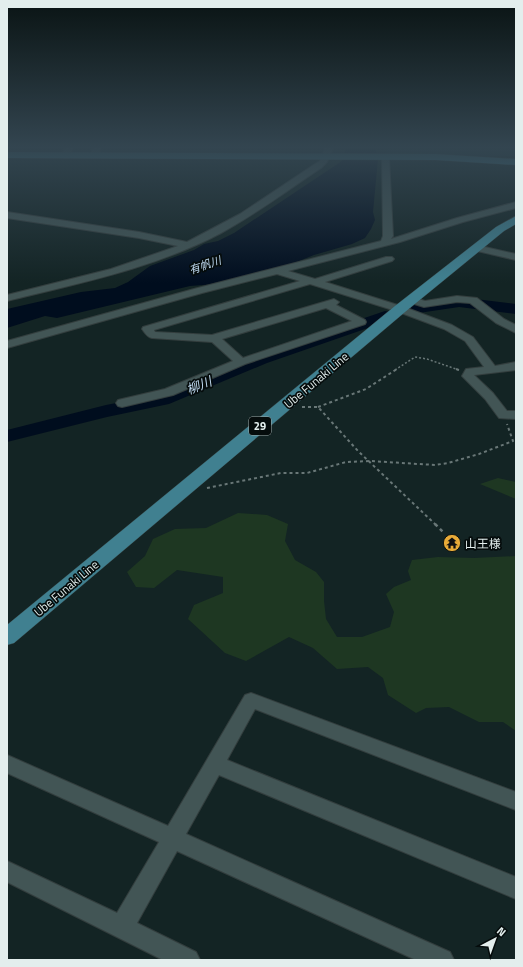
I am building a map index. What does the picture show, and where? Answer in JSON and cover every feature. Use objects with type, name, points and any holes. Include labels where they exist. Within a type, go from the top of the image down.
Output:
[{"type":"main road","name":"Ube Funaki Line","points":[[7,637],[406,305],[500,229],[516,219]]},
{"type":"street","points":[[7,298],[140,264],[188,245],[219,230],[277,193]]},
{"type":"street","points":[[385,242],[388,236],[387,193]]},
{"type":"street","points":[[7,345],[198,291],[397,240],[516,204]]},
{"type":"street","points":[[7,215],[139,235],[188,245]]},
{"type":"street","points":[[476,248],[516,257]]},
{"type":"street","points":[[356,295],[217,337],[215,339],[152,335],[147,329],[389,259]]},
{"type":"street","points":[[278,271],[356,295],[406,305],[457,299],[473,300],[500,321],[516,330]]},
{"type":"street","points":[[122,403],[169,392],[241,362],[361,322],[326,304]]},
{"type":"street","points":[[406,305],[459,332],[469,339],[492,370]]},
{"type":"street","points":[[215,339],[241,362]]},
{"type":"street","points":[[516,366],[470,372],[468,376],[489,396],[503,416],[516,415]]},
{"type":"street","points":[[122,927],[251,700],[516,802]]},
{"type":"street","points":[[7,764],[442,960]]},
{"type":"street","points":[[215,764],[516,888]]},
{"type":"street","points":[[9,876],[122,927],[188,960]]},
{"type":"path","points":[[283,408],[318,407],[366,388],[415,357],[427,359],[470,372]]},
{"type":"path","points":[[318,407],[370,462],[442,532]]},
{"type":"path","points":[[192,483],[209,488],[281,473],[307,472],[346,462],[435,465],[448,463],[513,442],[503,416]]},
{"type":"green space","points":[[498,478],[516,482],[516,499],[480,484]]},
{"type":"green space","points":[[238,513],[267,515],[288,524],[285,541],[295,560],[316,572],[324,582],[326,619],[337,637],[362,637],[390,627],[394,612],[386,594],[394,587],[411,580],[408,571],[412,560],[438,557],[474,558],[516,556],[516,731],[503,722],[479,722],[449,707],[426,708],[416,713],[388,695],[383,678],[368,667],[337,669],[313,648],[289,637],[246,661],[225,653],[188,619],[194,605],[223,593],[223,577],[177,570],[154,588],[136,587],[127,572],[145,556],[153,539],[175,529],[206,528]]},
{"type":"water","name":"有帆川","points":[[294,193],[375,193],[373,212],[375,220],[371,229],[365,238],[352,244],[314,255],[294,263],[215,284],[190,286],[57,318],[45,316],[7,328],[7,309],[81,292],[115,288],[128,282],[150,266],[194,250],[204,244],[218,241],[234,233]]},
{"type":"waterway","name":"柳川","points":[[412,309],[459,302],[516,309]]},
{"type":"waterway","name":"柳川","points":[[7,436],[106,411],[162,400],[261,359],[385,316]]},
{"type":"place","name":"山王様","points":[[452,543]]}]
